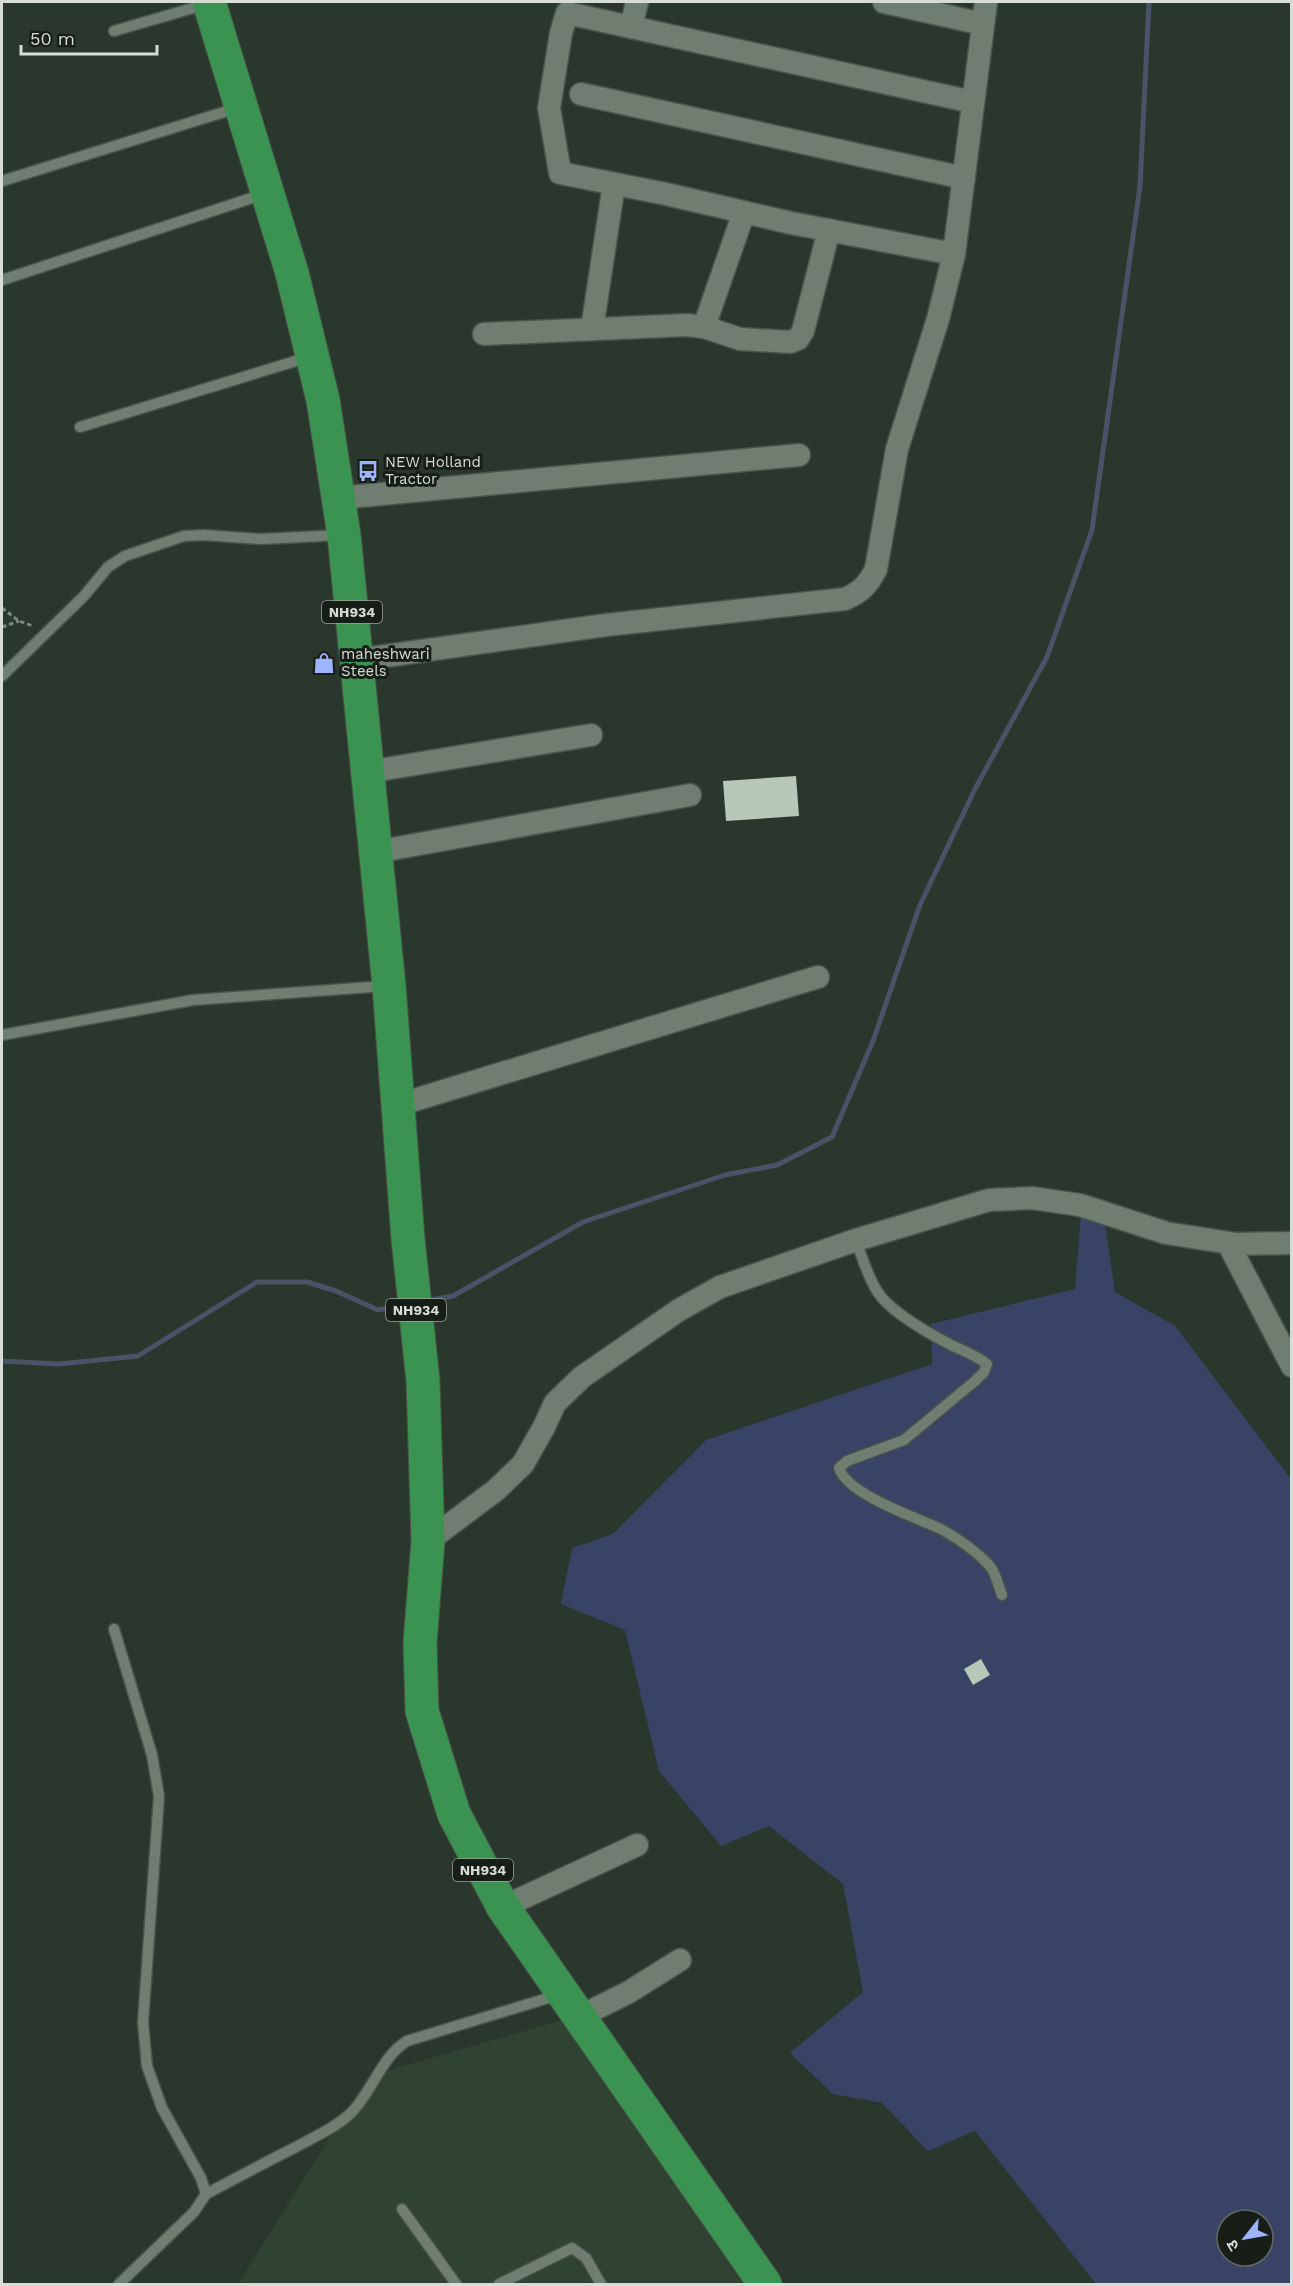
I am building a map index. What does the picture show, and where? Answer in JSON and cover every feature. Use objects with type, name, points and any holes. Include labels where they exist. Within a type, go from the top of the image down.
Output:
[{"type":"highway","name":"NH934","points":[[210,2],[292,273],[323,400],[344,535],[389,986],[408,1239],[423,1381],[428,1541],[420,1643],[422,1711],[454,1814],[503,1906],[758,2282]]},
{"type":"street","points":[[631,27],[637,2]]},
{"type":"street","points":[[357,660],[606,625],[844,599],[858,593],[868,585],[876,569],[903,425],[938,319],[954,254],[987,9],[884,2]]},
{"type":"street","points":[[954,254],[560,173],[549,108],[561,33],[567,13],[973,102]]},
{"type":"street","points":[[581,94],[964,178]]},
{"type":"street","points":[[592,329],[614,184]]},
{"type":"street","points":[[704,327],[744,212]]},
{"type":"street","points":[[484,334],[687,325],[704,327],[740,339],[790,342],[798,339],[803,331],[829,230]]},
{"type":"street","points":[[339,498],[799,455]]},
{"type":"street","points":[[367,772],[591,735]]},
{"type":"street","points":[[375,852],[690,795]]},
{"type":"street","points":[[398,1105],[818,977]]},
{"type":"street","points":[[428,1541],[496,1490],[523,1464],[555,1403],[582,1377],[679,1310],[720,1287],[856,1240],[989,1200],[1032,1198],[1080,1205],[1166,1233],[1228,1243],[1292,1243]]},
{"type":"street","points":[[1228,1243],[1292,1366]]},
{"type":"street","points":[[503,1906],[637,1845]]},
{"type":"street","points":[[571,2005],[629,1992],[680,1960]]},
{"type":"lane","points":[[114,31],[210,2]]},
{"type":"lane","points":[[2,181],[240,107]]},
{"type":"lane","points":[[2,280],[267,193]]},
{"type":"lane","points":[[80,427],[312,356]]},
{"type":"lane","points":[[2,676],[84,596],[108,567],[125,556],[184,537],[204,535],[261,539],[344,535]]},
{"type":"lane","points":[[2,1035],[193,999],[389,986]]},
{"type":"lane","points":[[856,1240],[867,1272],[878,1293],[897,1311],[951,1345],[977,1356],[987,1364],[984,1372],[975,1381],[904,1440],[848,1461],[839,1468],[842,1475],[857,1488],[900,1512],[940,1529],[967,1544],[991,1567],[1002,1595]]},
{"type":"lane","points":[[114,1629],[152,1755],[159,1796],[143,2022],[147,2066],[162,2108],[201,2178],[206,2194]]},
{"type":"lane","points":[[119,2284],[194,2212],[206,2194],[330,2128],[350,2113],[365,2096],[388,2057],[397,2047],[407,2041],[571,2005]]},
{"type":"lane","points":[[402,2209],[456,2284]]},
{"type":"lane","points":[[499,2284],[572,2248],[586,2258],[601,2284]]},
{"type":"path","points":[[2,608],[30,626],[52,627]]},
{"type":"path","points":[[2,627],[19,621]]},
{"type":"shaded area","points":[[1081,1213],[1104,1218],[1115,1292],[1175,1326],[1291,1479],[1291,2284],[1096,2284],[975,2131],[928,2151],[882,2103],[833,2094],[790,2053],[863,1992],[843,1884],[769,1826],[721,1846],[659,1771],[625,1630],[561,1604],[572,1548],[613,1534],[706,1440],[932,1364],[931,1324],[1075,1289]]},
{"type":"shaded area","points":[[563,2020],[744,2284],[238,2284],[368,2076]]},
{"type":"building","points":[[796,776],[799,816],[726,821],[723,781]]},
{"type":"building","points":[[981,1659],[990,1675],[973,1685],[964,1669]]},
{"type":"waterway","points":[[424,1301],[453,1296],[583,1222],[725,1175],[777,1165],[832,1137],[873,1041],[920,905],[975,789],[1047,657],[1092,530],[1140,186],[1149,2]]},
{"type":"waterway","points":[[2,1361],[59,1364],[138,1356],[257,1282],[307,1282],[336,1291],[378,1310],[404,1305]]},
{"type":"place","name":"NEW Holland Tractor","points":[[368,471]]},
{"type":"place","name":"maheshwari Steels","points":[[324,663]]}]
